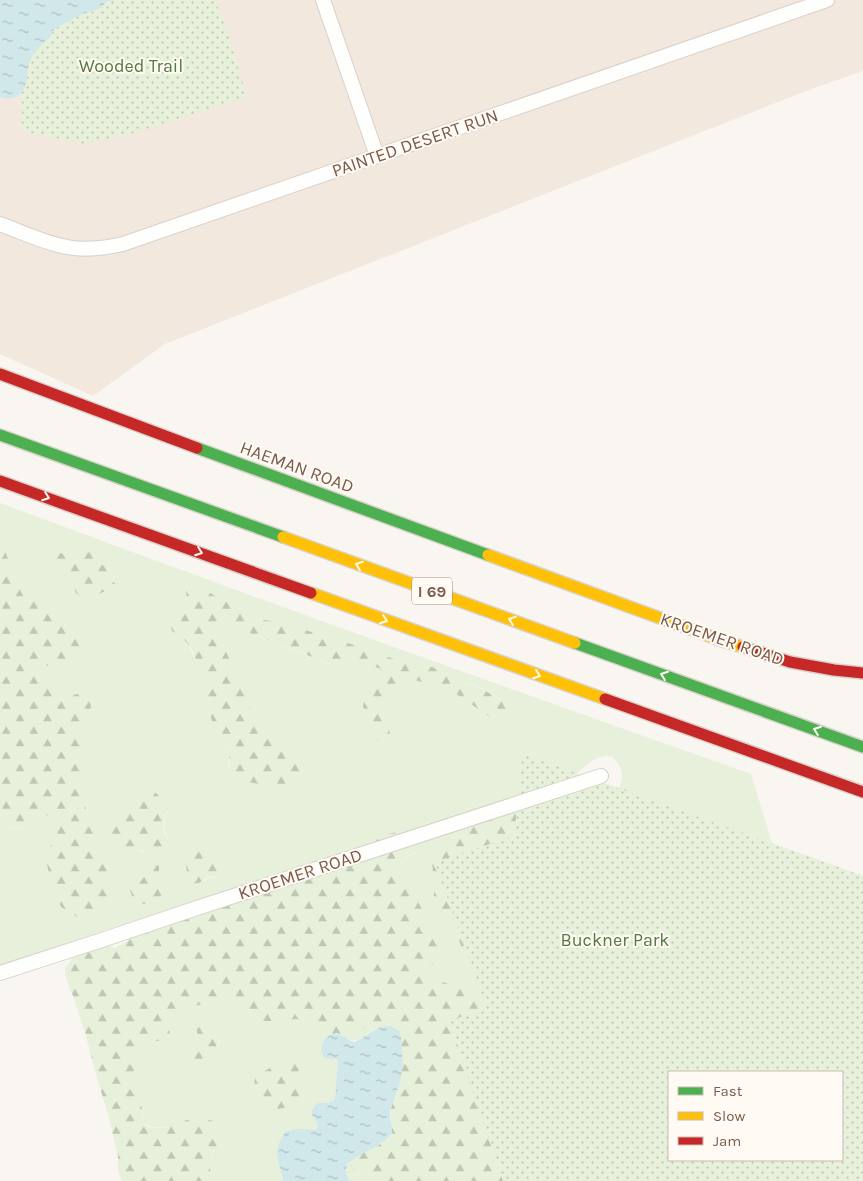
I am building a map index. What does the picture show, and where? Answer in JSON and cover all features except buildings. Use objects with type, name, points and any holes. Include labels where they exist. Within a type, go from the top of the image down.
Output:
[{"type":"main road","name":"HAEMAN ROAD","points":[[0,374],[584,590]]},
{"type":"main road","name":"I 69","points":[[0,435],[863,747]]},
{"type":"main road","name":"I 69","points":[[0,481],[863,792]]},
{"type":"main road","name":"KROEMER ROAD","points":[[584,590],[720,640],[790,662],[863,673]]},
{"type":"street","points":[[323,0],[377,156]]},
{"type":"street","name":"PAINTED DESERT RUN","points":[[0,224],[68,247],[94,248],[123,244],[827,0]]},
{"type":"street","name":"KROEMER ROAD","points":[[0,972],[601,776]]},
{"type":"shaded area","points":[[0,0],[863,0],[863,71],[806,91],[165,344],[93,396],[0,354]]},
{"type":"green space","name":"Wooded Trail","points":[[114,0],[215,0],[226,27],[247,97],[134,133],[83,144],[22,131],[22,92],[34,53],[53,31],[66,22],[83,13],[97,10],[106,2]]},
{"type":"green space","points":[[0,503],[469,674],[751,774],[772,843],[863,876],[863,1181],[557,1181],[651,800],[636,791],[619,788],[622,773],[618,763],[610,756],[595,759],[567,779],[408,832],[383,835],[371,843],[0,965],[0,826],[20,829],[40,822],[54,809],[71,809],[70,820],[60,826],[47,849],[61,907],[77,917],[111,881],[103,853],[95,839],[86,809],[82,772],[80,748],[82,730],[89,714],[93,695],[78,694],[71,696],[65,702],[60,699],[42,674],[42,667],[55,664],[67,665],[68,626],[57,622],[50,612],[36,601],[25,600],[0,537]],"holes":[[[54,552],[67,555],[93,552],[100,563],[109,570],[112,581],[116,584],[114,593],[103,592],[91,598],[72,582],[68,574],[55,560]],[[197,584],[215,596],[259,619],[289,624],[401,661],[417,662],[483,689],[500,699],[462,696],[449,689],[414,680],[402,679],[397,691],[383,695],[381,701],[384,709],[382,718],[388,727],[376,739],[367,724],[363,706],[381,680],[383,673],[379,667],[329,664],[244,631],[228,622],[219,629],[232,665],[252,693],[250,709],[255,723],[269,735],[285,740],[300,777],[277,788],[267,789],[252,783],[236,784],[229,775],[227,749],[211,718],[201,674],[191,651],[182,637],[187,603],[186,588]],[[128,801],[168,809],[164,826],[170,842],[144,853],[135,848],[110,851],[105,837]],[[191,847],[210,849],[218,863],[221,877],[212,877],[196,884],[190,884],[186,862]]]},
{"type":"green space","points":[[0,537],[25,600],[36,601],[48,607],[57,622],[68,626],[81,636],[83,651],[77,662],[67,665],[55,664],[42,667],[42,673],[60,699],[65,702],[78,694],[94,695],[82,730],[80,748],[82,772],[86,809],[95,839],[103,853],[111,881],[105,907],[91,916],[77,917],[61,907],[51,884],[47,864],[47,849],[55,839],[59,826],[70,820],[71,809],[54,809],[40,822],[30,827],[0,826]]},
{"type":"green space","points":[[84,548],[93,552],[100,563],[109,570],[112,581],[118,589],[114,593],[103,592],[91,598],[81,597],[76,593],[68,574],[55,560],[54,552],[71,555]]},
{"type":"green space","points":[[197,584],[215,596],[259,619],[289,624],[401,661],[417,662],[443,671],[482,689],[500,699],[514,710],[510,718],[499,721],[449,689],[403,679],[397,691],[383,695],[381,701],[384,709],[382,718],[388,727],[391,737],[384,743],[376,739],[367,724],[363,706],[367,688],[381,680],[383,673],[379,668],[365,665],[330,664],[244,631],[228,622],[219,629],[232,665],[252,693],[250,709],[255,723],[269,735],[285,740],[300,755],[300,777],[277,788],[267,789],[252,783],[236,784],[229,775],[230,761],[226,744],[213,724],[208,697],[192,650],[182,637],[172,631],[169,618],[175,609],[185,613],[187,603],[186,588]]},
{"type":"green space","name":"Buckner Park","points":[[523,754],[863,876],[863,1181],[503,1181],[449,1020],[487,1010],[435,862],[514,836]]},
{"type":"green space","points":[[151,788],[163,800],[168,809],[163,823],[164,832],[170,842],[169,854],[158,857],[135,848],[110,851],[105,837],[128,801]]},
{"type":"green space","points":[[628,788],[636,791],[651,800],[557,1181],[376,1181],[372,1176],[354,1171],[349,1162],[361,1153],[381,1144],[392,1124],[390,1113],[400,1083],[377,1028],[368,1031],[362,1026],[356,1027],[350,1022],[346,1024],[341,1035],[337,1033],[330,1035],[321,1034],[297,1019],[262,1021],[252,1015],[244,1002],[236,998],[195,1006],[184,1015],[173,1016],[165,1014],[164,1023],[170,1032],[168,1036],[161,1041],[140,1040],[133,1056],[136,1091],[143,1111],[144,1125],[165,1128],[199,1118],[219,1124],[221,1134],[217,1146],[211,1155],[210,1169],[212,1181],[122,1181],[118,1171],[118,1156],[108,1114],[85,1032],[65,975],[65,968],[76,954],[99,946],[115,948],[128,941],[134,933],[187,917],[198,916],[205,910],[214,894],[257,886],[309,864],[328,860],[370,845],[377,837],[397,832],[408,832],[422,840],[423,844],[419,850],[404,859],[401,868],[403,881],[422,910],[420,930],[439,940],[444,953],[440,959],[427,969],[426,974],[452,985],[461,984],[479,987],[477,980],[471,973],[458,938],[448,925],[438,917],[433,906],[435,880],[432,862],[441,838],[453,829],[469,828],[485,821],[563,797]]},
{"type":"green space","points":[[450,831],[441,838],[432,862],[435,880],[433,906],[438,917],[448,925],[458,938],[471,973],[477,980],[479,987],[461,984],[452,985],[426,974],[426,969],[440,959],[435,938],[424,934],[420,930],[422,916],[400,874],[404,859],[418,851],[422,840]]},
{"type":"green space","points":[[199,844],[210,849],[218,863],[229,870],[228,875],[207,878],[199,883],[189,885],[186,855],[191,847]]},
{"type":"green space","points":[[158,865],[162,882],[161,900],[145,904],[135,903],[129,886],[143,878],[152,866]]},
{"type":"green space","points":[[236,998],[244,1002],[252,1015],[270,1021],[297,1019],[321,1034],[330,1035],[324,1040],[338,1061],[335,1096],[333,1101],[318,1103],[311,1114],[317,1123],[317,1129],[312,1130],[277,1155],[283,1181],[212,1181],[210,1162],[217,1146],[197,1118],[158,1128],[144,1124],[143,1111],[136,1091],[133,1056],[140,1040],[159,1042],[165,1014],[173,1016],[184,1015],[195,1006]],"holes":[[[197,1034],[221,1039],[214,1052],[214,1063],[209,1067],[197,1065],[192,1061]]]},
{"type":"green space","points":[[350,1022],[371,1031],[358,1040],[348,1039],[341,1035],[346,1024]]},
{"type":"green space","points":[[208,1024],[214,1025],[220,1035],[214,1054],[214,1063],[209,1067],[197,1065],[192,1061],[197,1028]]},
{"type":"green space","points":[[278,1063],[296,1063],[299,1067],[299,1077],[303,1083],[304,1090],[301,1098],[288,1107],[267,1109],[256,1095],[254,1087],[255,1077]]},
{"type":"green space","points":[[349,1162],[354,1171],[372,1176],[376,1181],[349,1181],[346,1172]]},
{"type":"water","points":[[0,0],[114,0],[106,2],[101,8],[80,15],[51,32],[51,36],[39,47],[30,61],[26,83],[21,93],[9,98],[0,97]]},
{"type":"water","points":[[386,1026],[399,1031],[403,1065],[400,1083],[390,1111],[392,1133],[382,1142],[347,1164],[346,1172],[349,1181],[283,1181],[277,1155],[278,1145],[285,1132],[296,1129],[317,1129],[317,1123],[311,1114],[314,1106],[318,1103],[333,1101],[335,1096],[338,1061],[325,1058],[323,1055],[322,1047],[325,1039],[331,1035],[338,1034],[354,1042],[376,1029]]},
{"type":"traffic: fast","points":[[0,435],[283,537]]},
{"type":"traffic: fast","points":[[197,448],[488,555]]},
{"type":"traffic: fast","points":[[575,643],[863,747]]},
{"type":"traffic: slow","points":[[283,537],[575,643]]},
{"type":"traffic: slow","points":[[488,555],[743,647]]},
{"type":"traffic: slow","points":[[311,593],[605,699]]},
{"type":"traffic: jam","points":[[0,374],[197,448]]},
{"type":"traffic: jam","points":[[0,481],[311,593]]},
{"type":"traffic: jam","points":[[743,647],[790,662],[863,673]]},
{"type":"traffic: jam","points":[[605,699],[863,792]]}]
